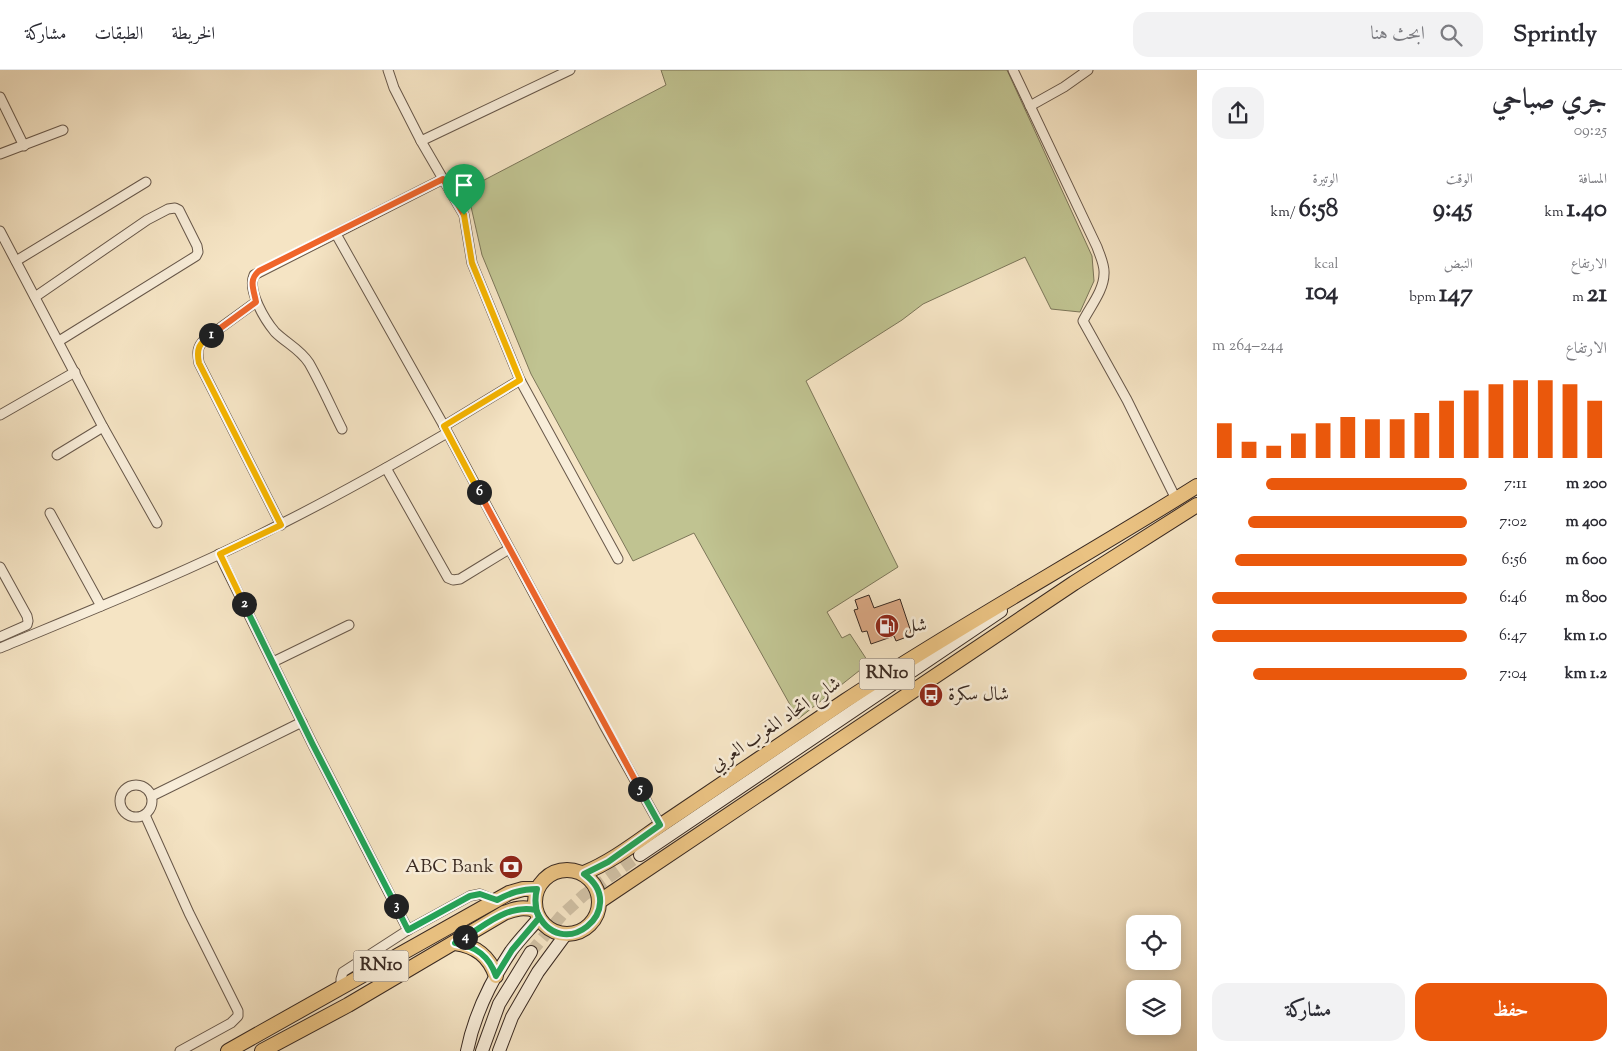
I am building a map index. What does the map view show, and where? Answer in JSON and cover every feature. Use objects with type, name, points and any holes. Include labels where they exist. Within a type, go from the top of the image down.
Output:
[{"type":"main road","name":"شارع اتحاد المغرب العربي","points":[[584,874],[608,862],[864,688],[938,641],[1065,567],[1197,486]]},
{"type":"main road","name":"RN10","points":[[600,902],[1074,583],[1197,505]]},
{"type":"main road","points":[[566,869],[589,877],[597,888],[600,902],[596,918],[590,925],[575,933],[566,934],[551,930],[537,914],[535,899],[537,889],[549,875],[566,869]]},
{"type":"main road","name":"RN10","points":[[228,1051],[509,893],[523,889],[537,889]]},
{"type":"main road","name":"RN10","points":[[262,1051],[348,1005],[504,913],[525,907],[537,914]]},
{"type":"main road","points":[[455,943],[477,949],[492,965],[496,976]]},
{"type":"street","points":[[388,70],[394,88],[421,141],[464,215],[472,263],[520,380],[618,559]]},
{"type":"street","points":[[421,141],[570,70]]},
{"type":"street","points":[[1013,70],[1102,260],[1104,274],[1101,287],[1083,321],[1127,400],[1176,499]]},
{"type":"street","points":[[1030,106],[1064,87],[1088,70]]},
{"type":"street","points":[[0,97],[24,146]]},
{"type":"street","points":[[0,154],[63,130]]},
{"type":"street","points":[[342,429],[303,355],[275,332],[256,302],[252,280],[254,275],[443,179]]},
{"type":"street","points":[[16,261],[146,182]]},
{"type":"street","points":[[35,297],[147,220],[168,209],[175,208],[179,210],[197,246],[198,252],[196,256],[58,341]]},
{"type":"street","points":[[0,231],[103,427],[157,523]]},
{"type":"street","points":[[336,234],[445,429],[660,825]]},
{"type":"street","points":[[256,302],[205,339],[199,345],[197,353],[199,363],[281,525]]},
{"type":"street","points":[[0,415],[75,372]]},
{"type":"street","points":[[0,648],[220,554],[281,525],[386,468],[520,380]]},
{"type":"street","points":[[57,455],[103,427]]},
{"type":"street","points":[[386,468],[448,578],[453,580],[460,579],[509,549]]},
{"type":"street","points":[[50,513],[101,606]]},
{"type":"street","points":[[220,554],[302,722],[408,930]]},
{"type":"street","points":[[0,567],[28,616],[27,625],[0,637]]},
{"type":"street","points":[[640,856],[1065,567]]},
{"type":"street","points":[[273,662],[349,624]]},
{"type":"street","points":[[152,796],[302,722]]},
{"type":"street","points":[[131,786],[143,786],[152,796],[152,807],[145,816],[139,818],[127,815],[122,811],[120,799],[122,793],[131,786]]},
{"type":"street","points":[[145,816],[189,913],[238,1011],[236,1018],[231,1022],[180,1051]]},
{"type":"street","points":[[341,988],[343,972],[408,930],[470,896],[480,894],[497,900]]},
{"type":"street","points":[[467,1051],[470,1036],[496,976],[537,914]]},
{"type":"street","points":[[499,1051],[512,1017],[538,972],[566,934]]},
{"type":"street","points":[[482,1051],[499,1004],[531,952]]},
{"type":"green space","points":[[661,70],[1007,70],[1092,256],[1094,281],[1080,312],[1051,309],[1025,257],[923,304],[902,320],[806,381],[898,567],[827,612],[842,638],[850,634],[869,663],[798,719],[694,533],[633,561],[531,374],[482,255],[467,189],[666,85]]},
{"type":"building","points":[[869,595],[874,608],[900,599],[912,635],[896,641],[894,636],[871,644],[867,631],[862,632],[854,610],[858,609],[855,600]]},
{"type":"tunnel","points":[[531,952],[562,915],[584,895],[640,855]]},
{"type":"place","name":"شل","points":[[887,626]]},
{"type":"place","name":"شال سكرة","points":[[931,695]]},
{"type":"place","name":"ABC Bank","points":[[511,867]]},
{"type":"route","points":[[464,215],[458,201],[443,179],[259,271],[252,280],[256,302],[205,339],[199,345],[197,353],[199,363],[281,525],[220,554],[313,745],[408,930],[470,896],[480,894],[497,900],[509,893],[523,889],[537,889],[535,899],[539,918],[512,950],[496,976],[492,965],[477,949],[455,943],[504,913],[525,907],[536,910],[539,918],[544,924],[558,933],[575,933],[583,930],[596,918],[600,902],[594,882],[584,874],[608,862],[660,825],[605,727],[444,426],[520,380],[472,263],[464,215]]}]
